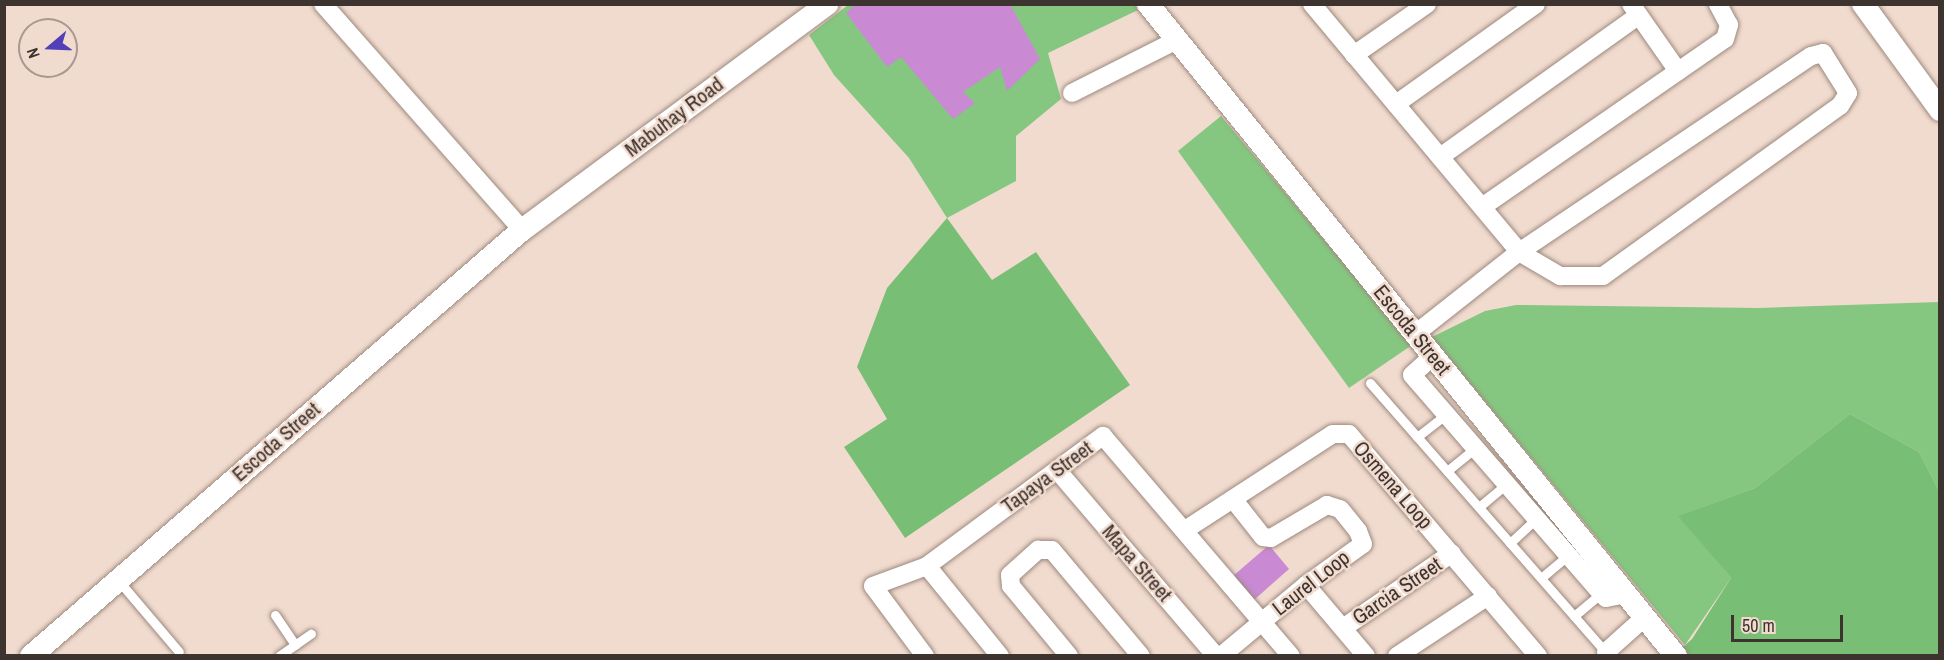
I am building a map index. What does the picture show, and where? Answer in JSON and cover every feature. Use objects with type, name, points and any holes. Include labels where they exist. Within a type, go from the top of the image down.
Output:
[{"type":"street","points":[[323,4],[522,230]]},
{"type":"street","name":"Mabuhay Road","points":[[522,230],[827,4]]},
{"type":"street","name":"Escoda Street","points":[[1148,4],[1676,656]]},
{"type":"street","points":[[1354,54],[1427,4]]},
{"type":"street","points":[[1396,104],[1536,4]]},
{"type":"street","points":[[1482,207],[1729,33],[1718,4]]},
{"type":"street","points":[[1863,4],[1940,110]]},
{"type":"street","points":[[1318,6],[1354,54],[1519,252],[1560,276],[1603,276],[1840,106],[1848,93],[1840,75],[1822,53],[1811,56],[1519,252],[1415,334]]},
{"type":"street","points":[[1440,157],[1635,10],[1678,70]]},
{"type":"street","points":[[1072,93],[1177,40]]},
{"type":"street","name":"Escoda Street","points":[[31,656],[522,230]]},
{"type":"street","points":[[1433,356],[1412,375],[1535,520],[1601,593],[1606,597],[1626,594]]},
{"type":"street","name":"Osmena Loop","points":[[1185,530],[1333,434],[1349,434],[1488,596],[1528,652]]},
{"type":"street","name":"Tapaya Street","points":[[925,656],[873,586],[927,566],[1103,436],[1292,656]]},
{"type":"street","name":"Mapa Street","points":[[1057,470],[1216,656]]},
{"type":"street","name":"Laurel Loop","points":[[1221,656],[1306,585],[1363,544],[1358,531],[1340,509],[1327,505],[1271,538],[1263,537],[1233,499]]},
{"type":"street","points":[[1069,656],[1011,586],[1010,575],[1038,550],[1052,550],[1140,655]]},
{"type":"street","name":"Garcia Street","points":[[1343,628],[1452,553]]},
{"type":"street","points":[[927,566],[1000,656]]},
{"type":"street","points":[[1306,585],[1366,656]]},
{"type":"street","points":[[1397,656],[1488,596]]},
{"type":"street","points":[[1607,654],[1645,617]]},
{"type":"lane","points":[[1370,383],[1607,654]]},
{"type":"lane","points":[[1417,437],[1446,414]]},
{"type":"lane","points":[[1447,471],[1475,448]]},
{"type":"lane","points":[[1479,507],[1506,485]]},
{"type":"lane","points":[[1510,543],[1535,520]]},
{"type":"lane","points":[[1541,578],[1567,556]]},
{"type":"lane","points":[[118,580],[179,652]]},
{"type":"lane","points":[[1574,616],[1601,593]]},
{"type":"lane","points":[[275,615],[295,645]]},
{"type":"lane","points":[[279,656],[311,634]]},
{"type":"green space","points":[[1134,4],[1138,10],[1048,53],[1061,99],[1016,136],[1016,181],[947,218],[909,158],[834,75],[809,35],[848,5]]},
{"type":"green space","points":[[1221,116],[1412,345],[1349,388],[1178,151]]},
{"type":"green space","points":[[947,218],[992,280],[1036,252],[1130,385],[905,538],[844,447],[887,419],[857,367],[887,288]]},
{"type":"green space","points":[[1939,302],[1939,491],[1919,452],[1850,414],[1755,488],[1679,516],[1731,578],[1685,645],[1432,337],[1485,311],[1516,305],[1759,308]]},
{"type":"green space","points":[[1850,414],[1919,452],[1939,491],[1939,655],[1688,655],[1682,648],[1692,639],[1731,578],[1678,516],[1755,488]]},
{"type":"building","points":[[856,4],[1010,4],[1040,59],[1007,91],[1000,67],[963,92],[975,103],[953,119],[901,57],[887,67],[846,13]]},
{"type":"building","points":[[1269,545],[1289,569],[1254,600],[1233,576]]}]
